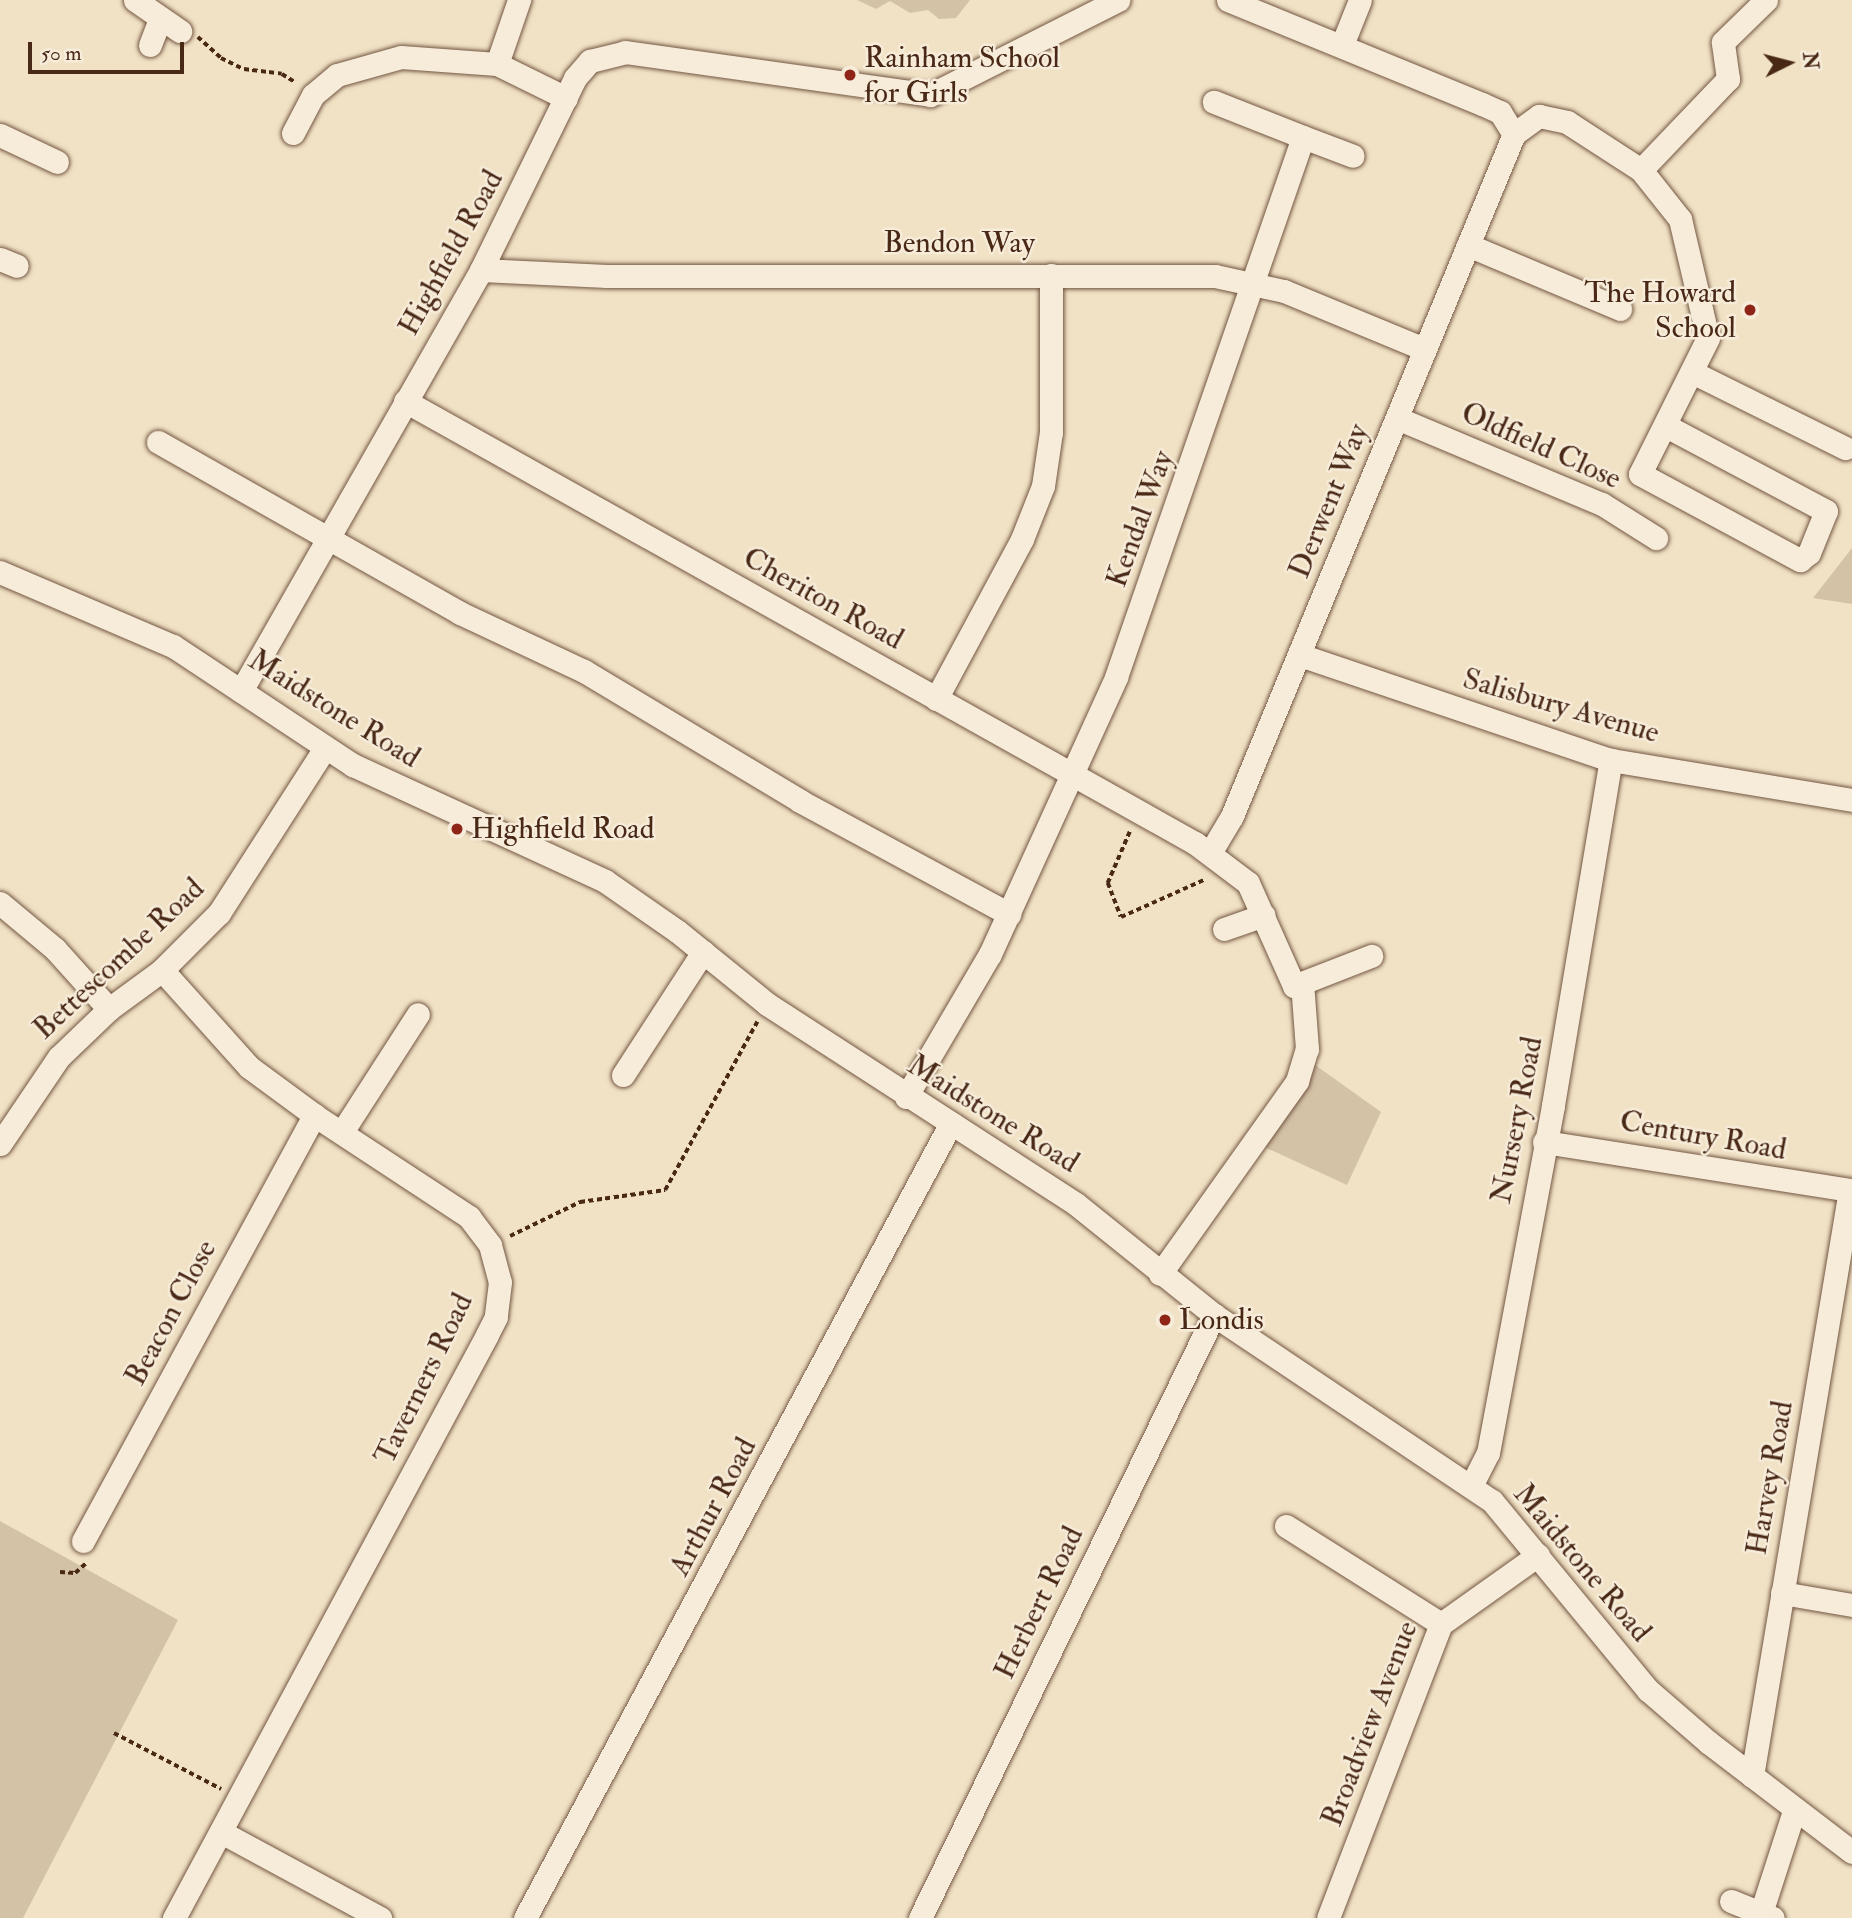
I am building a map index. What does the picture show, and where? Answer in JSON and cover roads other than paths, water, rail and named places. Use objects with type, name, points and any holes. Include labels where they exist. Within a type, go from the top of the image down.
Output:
[{"type":"street","points":[[135,0],[170,25],[150,45]]},
{"type":"street","points":[[496,64],[519,0]]},
{"type":"street","name":"Highfield Road","points":[[241,691],[481,270],[566,98],[590,61],[614,52],[930,95],[1118,0]]},
{"type":"street","points":[[1228,0],[1342,45],[1500,113],[1514,134],[1539,116],[1567,122],[1641,170],[1681,219],[1708,338],[1694,373],[1640,474],[1800,560],[1809,553],[1826,510],[1666,426]]},
{"type":"street","points":[[1342,45],[1360,0]]},
{"type":"street","points":[[1641,170],[1728,79],[1723,42],[1766,0]]},
{"type":"street","points":[[293,133],[313,95],[349,69],[401,57],[496,64],[566,98]]},
{"type":"street","points":[[1214,102],[1353,156]]},
{"type":"street","name":"Derwent Way","points":[[1210,853],[1232,816],[1514,134]]},
{"type":"street","points":[[0,135],[57,162]]},
{"type":"street","name":"Kendal Way","points":[[906,1097],[1009,914],[1116,677],[1257,282],[1264,244],[1303,137]]},
{"type":"street","points":[[1468,245],[1620,309]]},
{"type":"street","name":"Bendon Way","points":[[481,270],[607,276],[1215,276],[1257,282],[1424,348]]},
{"type":"street","points":[[936,699],[1022,539],[1043,486],[1051,432],[1051,275]]},
{"type":"street","points":[[1694,373],[1845,448]]},
{"type":"street","name":"Cheriton Road","points":[[405,401],[1140,811],[1210,853],[1248,883],[1294,986],[1302,983]]},
{"type":"street","name":"Oldfield Close","points":[[1397,418],[1602,504],[1656,538]]},
{"type":"street","points":[[158,442],[329,536],[460,613],[584,671],[800,801],[1009,914]]},
{"type":"street","name":"Maidstone Road","points":[[0,572],[161,641],[325,748],[409,793],[588,872],[640,904],[767,1004],[906,1097],[1076,1204],[1214,1315],[1471,1486],[1508,1516],[1648,1689],[1794,1811],[1852,1852]]},
{"type":"street","name":"Salisbury Avenue","points":[[1300,655],[1611,760],[1852,800]]},
{"type":"street","name":"Bettescombe Road","points":[[0,1144],[40,1080],[109,1009],[162,970],[235,893],[325,748]]},
{"type":"street","name":"Nursery Road","points":[[1471,1486],[1488,1454],[1611,760]]},
{"type":"street","points":[[0,903],[55,949],[109,1009]]},
{"type":"street","points":[[1224,929],[1264,915]]},
{"type":"street","points":[[623,1075],[703,952]]},
{"type":"street","points":[[1160,1274],[1297,1081],[1307,1049],[1302,983],[1371,956]]},
{"type":"street","name":"Taverners Road","points":[[162,970],[228,1048],[314,1115],[469,1216],[490,1245],[500,1282],[496,1317],[174,1918]]},
{"type":"street","points":[[342,1132],[418,1014]]},
{"type":"street","name":"Beacon Close","points":[[83,1541],[314,1115]]},
{"type":"street","name":"Arthur Road","points":[[525,1918],[951,1123]]},
{"type":"street","name":"Century Road","points":[[1545,1142],[1851,1190]]},
{"type":"street","name":"Harvey Road","points":[[1752,1776],[1851,1190]]},
{"type":"street","name":"Herbert Road","points":[[920,1918],[1214,1315]]},
{"type":"street","points":[[1286,1526],[1441,1624]]},
{"type":"street","name":"Broadview Avenue","points":[[1328,1918],[1441,1624],[1538,1555]]},
{"type":"street","points":[[1782,1593],[1852,1605]]},
{"type":"street","points":[[1731,1901],[1767,1915],[1794,1811]]},
{"type":"street","points":[[220,1832],[380,1918]]},
{"type":"place","name":"Rainham School for Girls","points":[[850,75]]},
{"type":"place","name":"The Howard School","points":[[1750,310]]},
{"type":"place","name":"Highfield Road","points":[[457,829]]},
{"type":"place","name":"Londis","points":[[1165,1320]]}]
